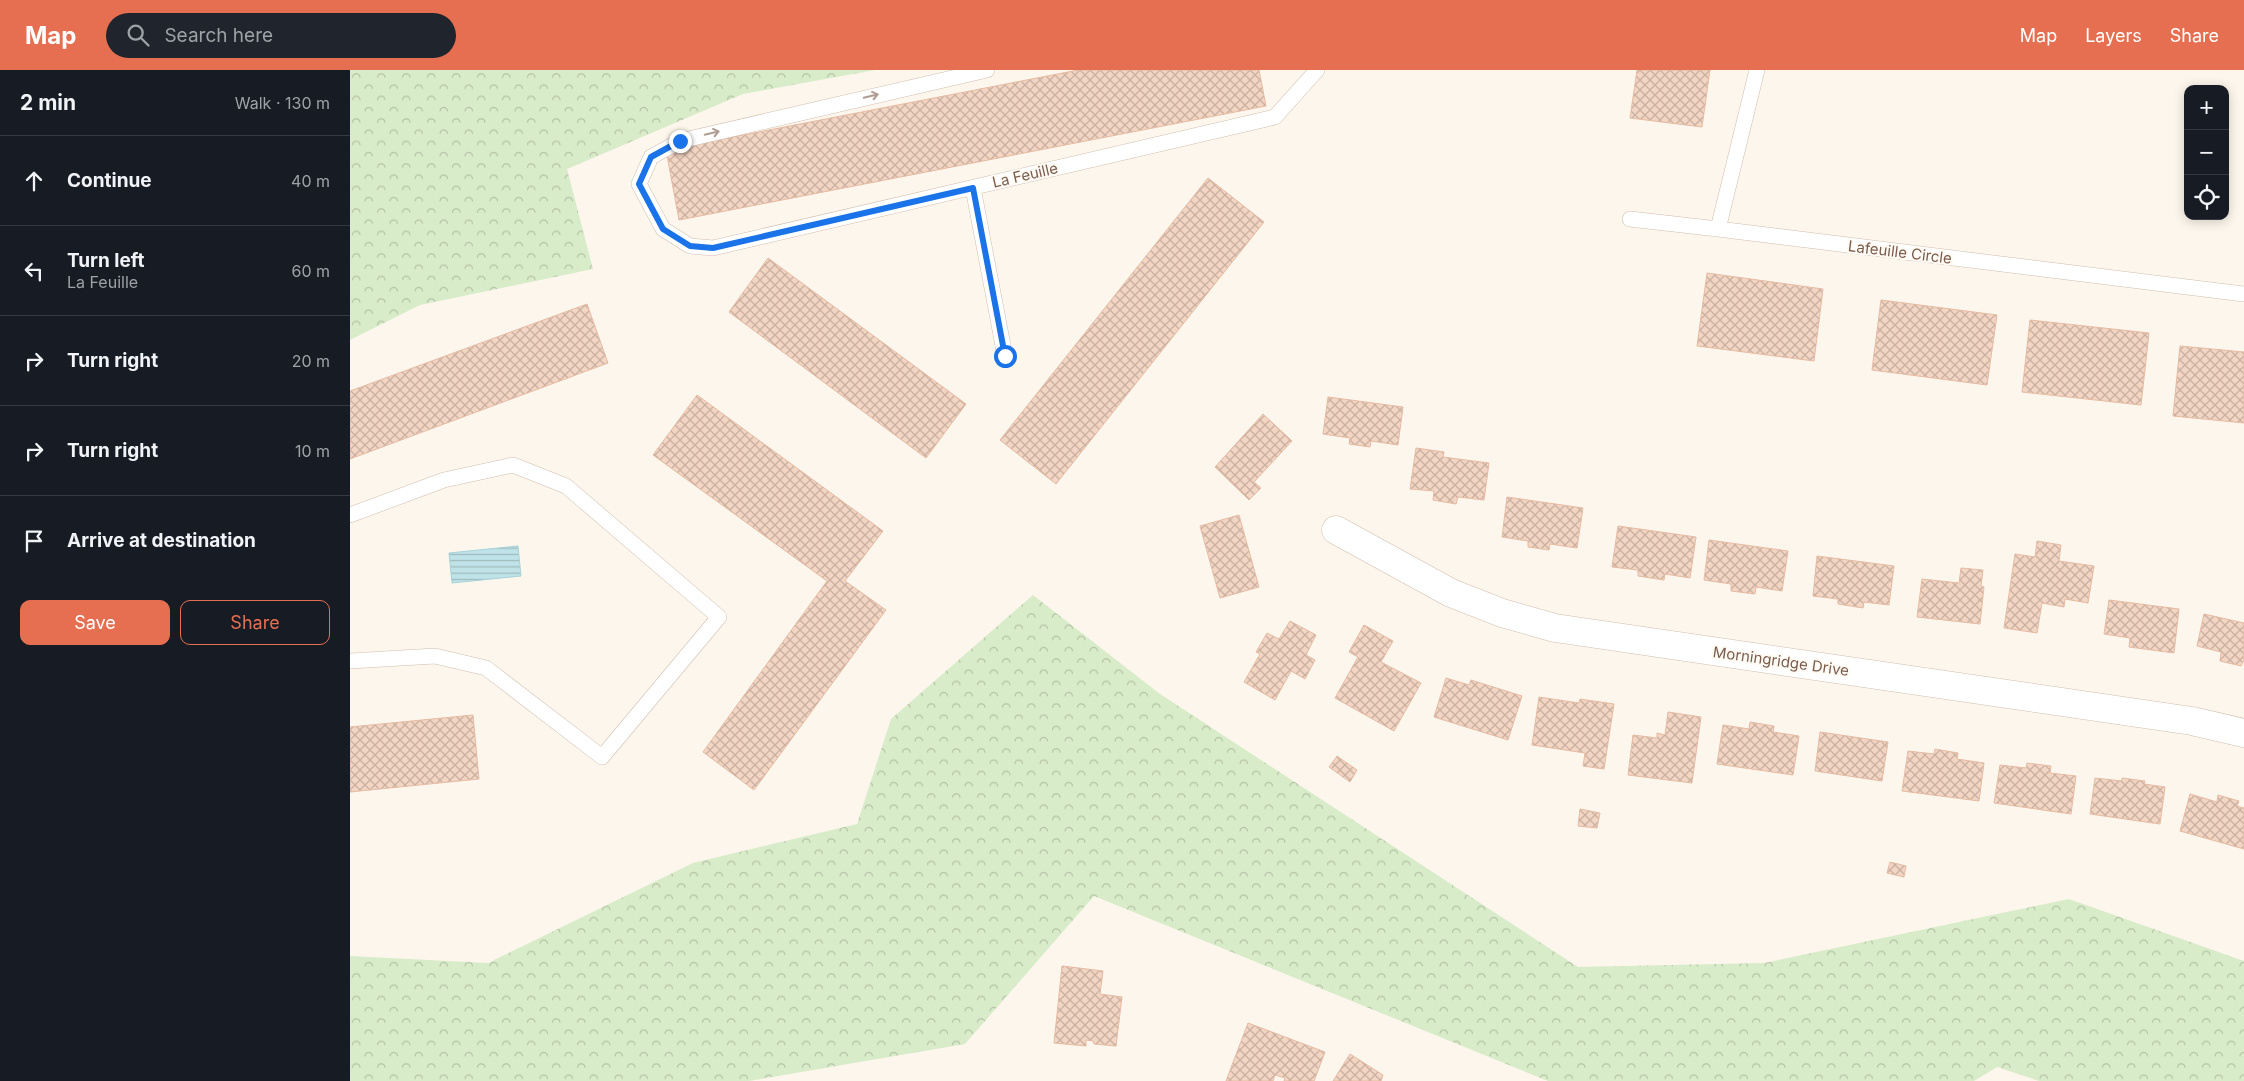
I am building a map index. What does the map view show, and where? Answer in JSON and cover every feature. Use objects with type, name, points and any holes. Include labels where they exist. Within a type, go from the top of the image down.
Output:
[{"type":"street","name":"Morningridge Drive","points":[[1336,530],[1451,593],[1502,613],[1555,628],[2192,721],[2244,734]]},
{"type":"lane","name":"La Feuille","points":[[987,70],[680,141],[651,157],[639,184],[663,229],[690,246],[713,248],[1275,117],[1317,70]]},
{"type":"lane","points":[[1718,229],[1757,70]]},
{"type":"lane","points":[[973,188],[1005,356]]},
{"type":"lane","name":"Lafeuille Circle","points":[[1630,219],[2244,294]]},
{"type":"lane","points":[[350,515],[444,480],[513,465],[566,486],[719,617],[602,757],[486,668],[435,656],[350,661]]},
{"type":"green space","points":[[350,70],[875,70],[743,94],[567,169],[593,269],[420,305],[350,340]]},
{"type":"green space","points":[[1033,595],[1160,694],[1578,967],[1764,963],[2069,899],[2244,961],[2244,1081],[2039,1081],[1997,1067],[1974,1081],[1548,1081],[1094,896],[965,1044],[749,1081],[350,1081],[350,956],[488,963],[693,863],[857,824],[891,719]]},
{"type":"water","points":[[518,546],[521,576],[452,583],[449,553]]},
{"type":"building","points":[[1078,70],[1259,70],[1266,106],[679,220],[666,150]]},
{"type":"building","points":[[1637,70],[1710,70],[1702,127],[1630,118]]},
{"type":"building","points":[[1208,178],[1264,222],[1056,484],[1000,440]]},
{"type":"building","points":[[768,258],[966,404],[926,458],[729,312]]},
{"type":"building","points":[[1707,273],[1823,289],[1814,361],[1697,346]]},
{"type":"building","points":[[1881,300],[1997,315],[1987,385],[1872,370]]},
{"type":"building","points":[[587,304],[608,363],[350,459],[350,391]]},
{"type":"building","points":[[2030,320],[2149,333],[2141,405],[2022,392]]},
{"type":"building","points":[[2180,346],[2244,352],[2244,423],[2173,416]]},
{"type":"building","points":[[697,395],[883,531],[845,581],[886,610],[754,790],[703,752],[827,581],[653,455]]},
{"type":"building","points":[[1328,397],[1403,407],[1398,445],[1371,441],[1370,447],[1349,444],[1350,438],[1323,434]]},
{"type":"building","points":[[1263,414],[1292,441],[1254,482],[1261,488],[1249,500],[1215,467]]},
{"type":"building","points":[[1416,448],[1444,452],[1443,457],[1489,463],[1484,500],[1458,497],[1456,504],[1433,500],[1434,491],[1410,489]]},
{"type":"building","points":[[1507,497],[1583,508],[1577,548],[1550,544],[1549,550],[1528,547],[1528,541],[1502,537]]},
{"type":"building","points":[[1239,515],[1259,587],[1220,598],[1200,526]]},
{"type":"building","points":[[1618,526],[1696,537],[1690,578],[1665,574],[1664,580],[1638,576],[1638,570],[1612,567]]},
{"type":"building","points":[[1709,540],[1788,551],[1782,591],[1756,587],[1755,594],[1731,591],[1731,584],[1704,580]]},
{"type":"building","points":[[2037,541],[2061,545],[2059,561],[2094,566],[2088,603],[2065,599],[2064,607],[2042,603],[2037,633],[2004,628],[2015,554],[2035,557]]},
{"type":"building","points":[[1817,556],[1894,566],[1889,605],[1864,602],[1863,608],[1838,604],[1838,599],[1813,596]]},
{"type":"building","points":[[1961,568],[1983,570],[1981,586],[1984,587],[1980,624],[1917,617],[1922,579],[1959,583]]},
{"type":"building","points":[[2109,600],[2179,609],[2174,653],[2129,647],[2130,638],[2104,634]]},
{"type":"building","points":[[2204,614],[2244,623],[2244,660],[2241,666],[2220,661],[2221,652],[2197,646]]},
{"type":"building","points":[[1290,621],[1316,635],[1306,655],[1315,660],[1305,679],[1291,671],[1275,700],[1244,682],[1260,654],[1256,652],[1267,633],[1279,639]]},
{"type":"building","points":[[1364,625],[1393,641],[1381,662],[1421,683],[1394,731],[1335,698],[1358,657],[1349,652]]},
{"type":"building","points":[[1446,678],[1469,685],[1471,680],[1522,696],[1508,740],[1434,717]]},
{"type":"building","points":[[1539,697],[1579,703],[1580,699],[1614,704],[1604,769],[1583,766],[1585,753],[1532,745]]},
{"type":"building","points":[[1668,712],[1701,717],[1692,783],[1628,775],[1633,735],[1657,738],[1657,733],[1665,735]]},
{"type":"building","points":[[473,715],[479,779],[350,792],[350,727]]},
{"type":"building","points":[[1750,722],[1774,726],[1773,732],[1799,736],[1793,775],[1717,764],[1723,725],[1749,729]]},
{"type":"building","points":[[1820,732],[1888,742],[1882,781],[1815,771]]},
{"type":"building","points":[[1935,749],[1958,753],[1957,759],[1984,763],[1979,801],[1902,791],[1908,751],[1934,754]]},
{"type":"building","points":[[1337,756],[1357,770],[1350,782],[1329,767]]},
{"type":"building","points":[[2027,763],[2051,766],[2050,773],[2076,776],[2071,814],[1994,803],[2000,765],[2026,768]]},
{"type":"building","points":[[2095,778],[2122,781],[2122,778],[2145,781],[2144,784],[2165,787],[2160,824],[2090,814]]},
{"type":"building","points":[[2190,794],[2217,802],[2218,795],[2239,801],[2237,806],[2244,808],[2244,849],[2180,831]]},
{"type":"building","points":[[1580,809],[1600,813],[1597,828],[1578,826]]},
{"type":"building","points":[[1890,862],[1906,866],[1904,877],[1887,873]]},
{"type":"building","points":[[1062,966],[1103,971],[1100,994],[1122,997],[1116,1046],[1094,1044],[1093,1041],[1086,1040],[1086,1046],[1054,1043]]},
{"type":"building","points":[[1248,1023],[1325,1052],[1314,1081],[1284,1081],[1285,1078],[1275,1075],[1273,1081],[1226,1081]]},
{"type":"building","points":[[1350,1054],[1383,1075],[1381,1081],[1333,1081]]},
{"type":"route","points":[[680,141],[651,157],[639,184],[663,229],[690,246],[713,248],[973,188],[1005,356]]}]
